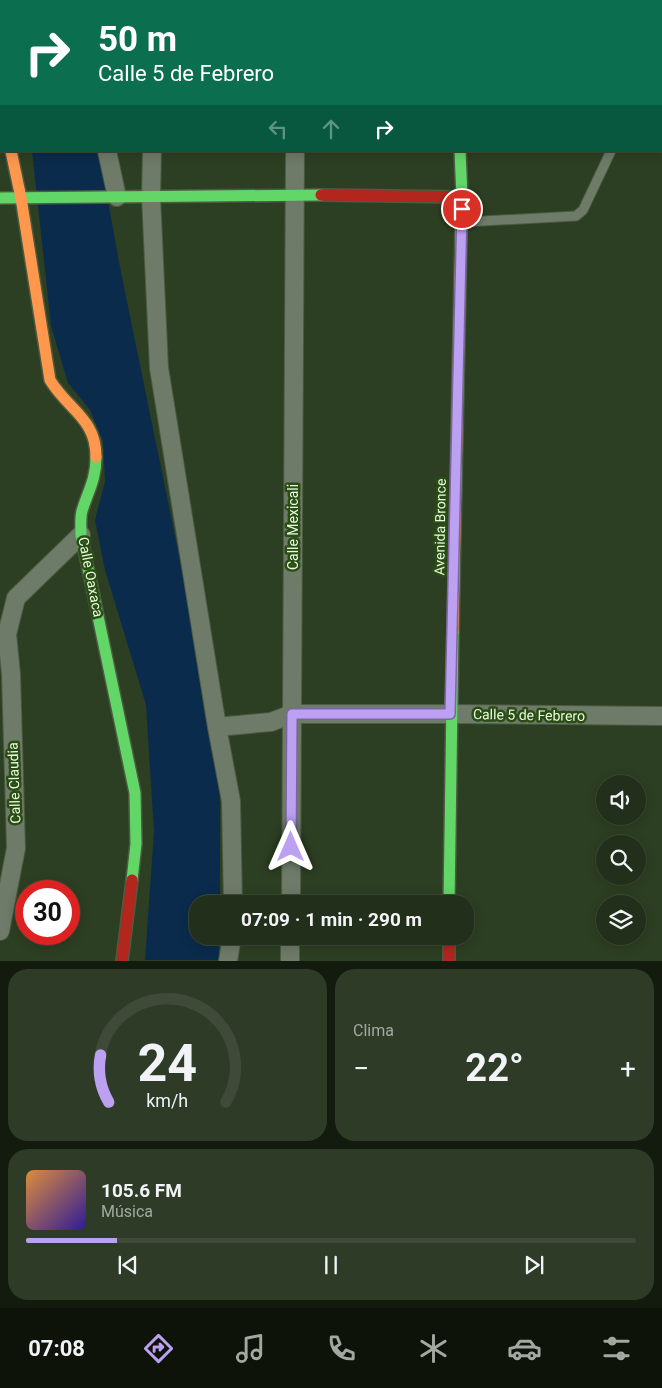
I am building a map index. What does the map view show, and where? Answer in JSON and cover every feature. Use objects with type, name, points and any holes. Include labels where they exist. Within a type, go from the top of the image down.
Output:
[{"type":"street","name":"Calle Oaxaca","points":[[11,152],[25,198],[50,380],[57,392],[90,427],[96,444],[96,469],[82,512],[81,535],[135,793],[136,844],[122,960]]},
{"type":"street","points":[[107,152],[114,197]]},
{"type":"street","points":[[152,152],[151,197],[159,368],[217,727],[232,801],[233,895]]},
{"type":"street","name":"Calle Mexicali","points":[[291,895],[295,152]]},
{"type":"street","name":"Avenida Bronce","points":[[449,895],[450,714],[462,197],[460,152]]},
{"type":"street","points":[[0,198],[295,195],[462,197]]},
{"type":"street","name":"Calle Claudia","points":[[0,932],[16,848],[11,674],[3,634],[16,598],[81,535]]},
{"type":"street","name":"Calle 5 de Febrero","points":[[217,727],[271,722],[292,714],[662,716]]},
{"type":"street","points":[[228,960],[230,945]]},
{"type":"street","points":[[290,945],[290,960]]},
{"type":"street","points":[[448,960],[449,945]]},
{"type":"lane","points":[[461,222],[576,216],[583,210],[611,152]]},
{"type":"water","points":[[32,152],[99,152],[120,267],[201,663],[220,792],[220,895],[189,895],[189,945],[219,945],[219,960],[145,960],[154,831],[146,705],[105,570],[95,520],[105,481],[103,441],[90,410],[68,383],[51,326]]},
{"type":"traffic: fast","points":[[460,152],[461,232]]},
{"type":"traffic: fast","points":[[0,198],[321,195]]},
{"type":"traffic: fast","points":[[96,457],[93,479],[81,514],[81,535],[135,793],[136,844],[132,880]]},
{"type":"traffic: fast","points":[[449,895],[453,632]]},
{"type":"traffic: slow","points":[[11,152],[21,198],[50,380],[86,423],[95,444],[96,457]]},
{"type":"traffic: slow","points":[[453,632],[461,232]]},
{"type":"traffic: jam","points":[[321,195],[462,197]]},
{"type":"traffic: jam","points":[[122,961],[132,880]]},
{"type":"traffic: jam","points":[[449,945],[449,961]]},
{"type":"route","points":[[291,847],[292,714],[450,714],[462,209]]}]
